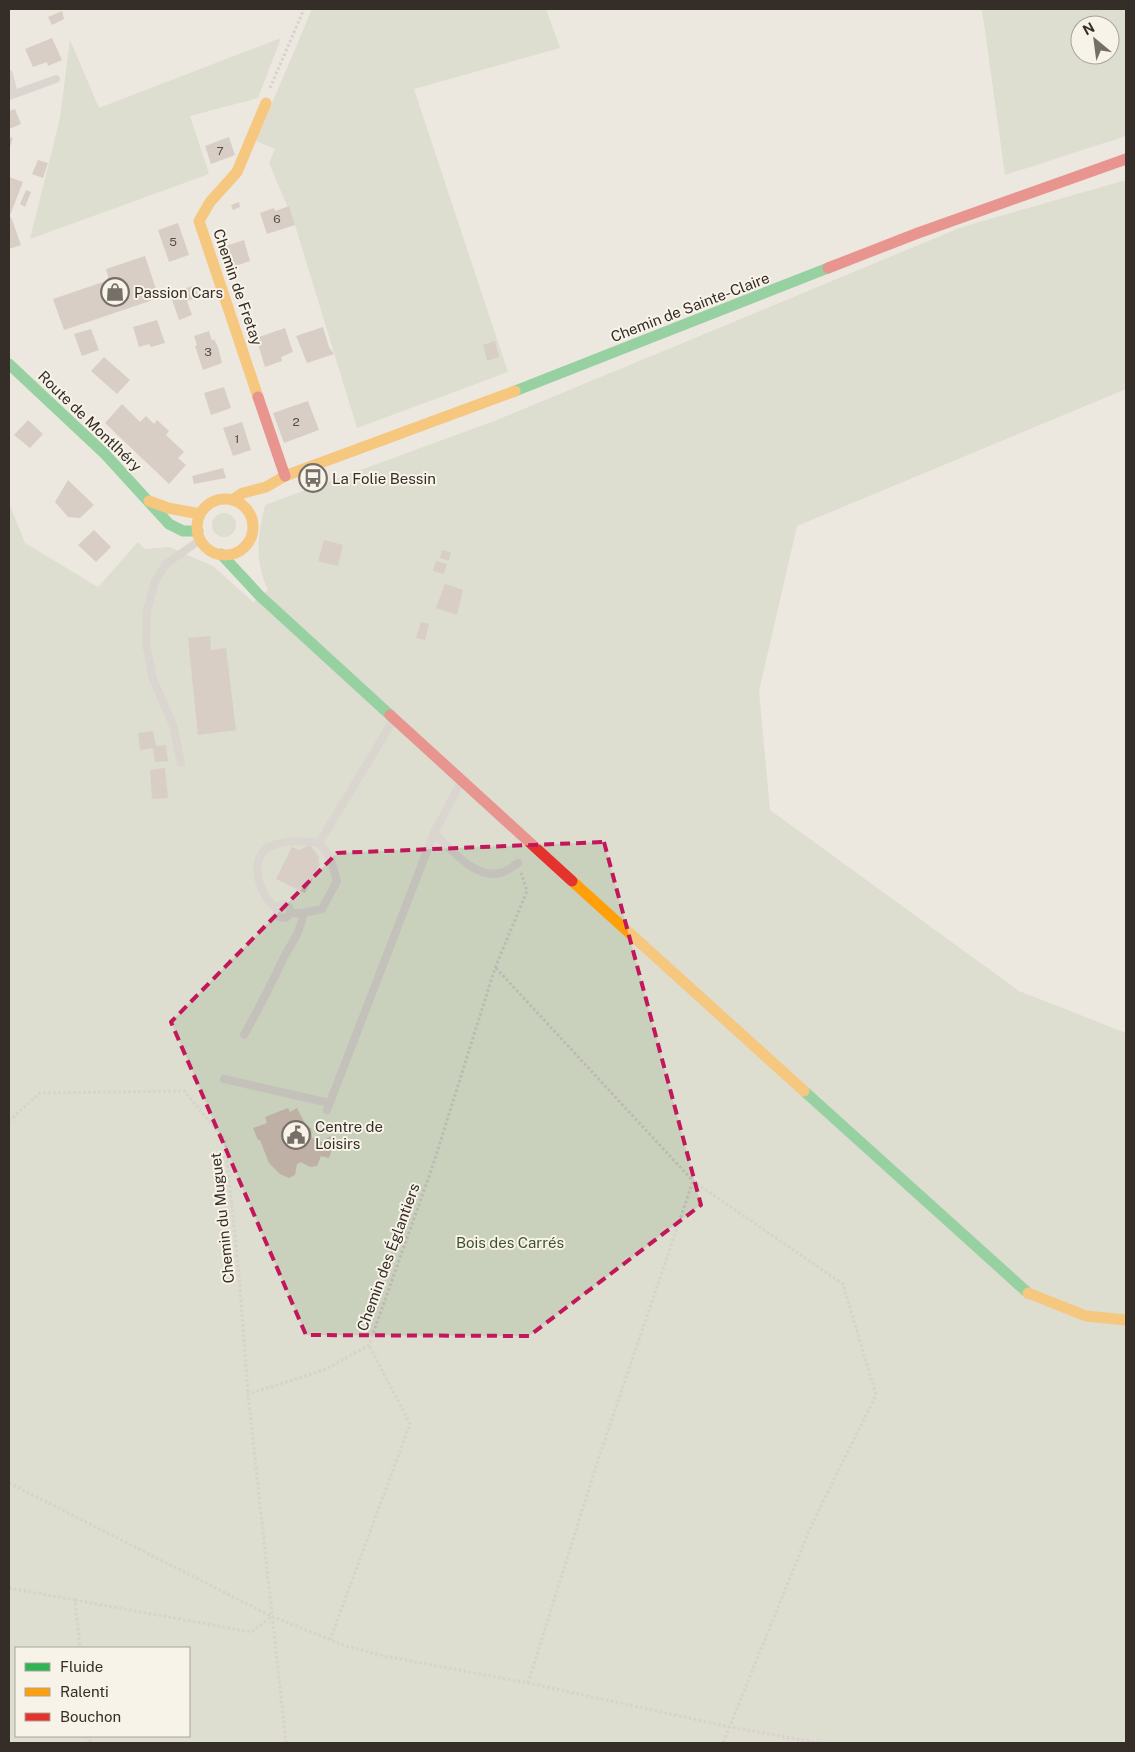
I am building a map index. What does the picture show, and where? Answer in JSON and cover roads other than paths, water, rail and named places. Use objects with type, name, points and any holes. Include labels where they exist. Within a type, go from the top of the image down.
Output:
[{"type":"main road","name":"Chemin de Fretay","points":[[266,103],[237,172],[210,202],[199,221],[285,476]]},
{"type":"main road","name":"Chemin de Sainte-Claire","points":[[232,500],[243,493],[266,487],[285,476],[433,423],[918,233],[1126,159]]},
{"type":"main road","name":"Route de Montlhéry","points":[[9,364],[117,466],[149,501],[154,510],[171,525],[186,532],[199,535]]},
{"type":"main road","points":[[253,521],[246,507],[232,500],[217,500],[210,503],[200,514],[199,535],[213,552],[221,554],[237,552],[249,541],[252,535],[253,521],[266,487]]},
{"type":"main road","name":"Route de Montlhéry","points":[[149,501],[168,508],[200,514]]},
{"type":"main road","points":[[248,557],[249,541]]},
{"type":"main road","points":[[221,554],[260,596],[394,720],[1023,1290],[1059,1308],[1100,1318],[1126,1320]]},
{"type":"main road","points":[[253,573],[260,596]]},
{"type":"lane","points":[[9,74],[11,95],[56,79]]},
{"type":"lane","points":[[181,763],[174,724],[153,679],[146,644],[147,611],[155,581],[166,564],[199,535]]},
{"type":"lane","points":[[319,843],[394,720]]},
{"type":"lane","points":[[224,1079],[328,1106],[434,832],[462,781]]},
{"type":"lane","points":[[434,832],[459,857],[477,870],[492,874],[503,873],[518,863]]},
{"type":"lane","points":[[293,840],[319,843],[330,856],[337,881],[322,909],[303,913],[290,913],[286,918],[279,918],[275,911],[276,907],[265,895],[257,878],[260,856],[268,847],[293,840]]},
{"type":"lane","points":[[244,1035],[272,986],[302,925],[303,913]]},
{"type":"place","name":"Passion Cars","points":[[115,292]]},
{"type":"place","name":"La Folie Bessin","points":[[313,478]]},
{"type":"place","name":"Centre de Loisirs","points":[[296,1135]]},
{"type":"park label","name":"Bois des Carrés","points":[[510,1242]]}]
